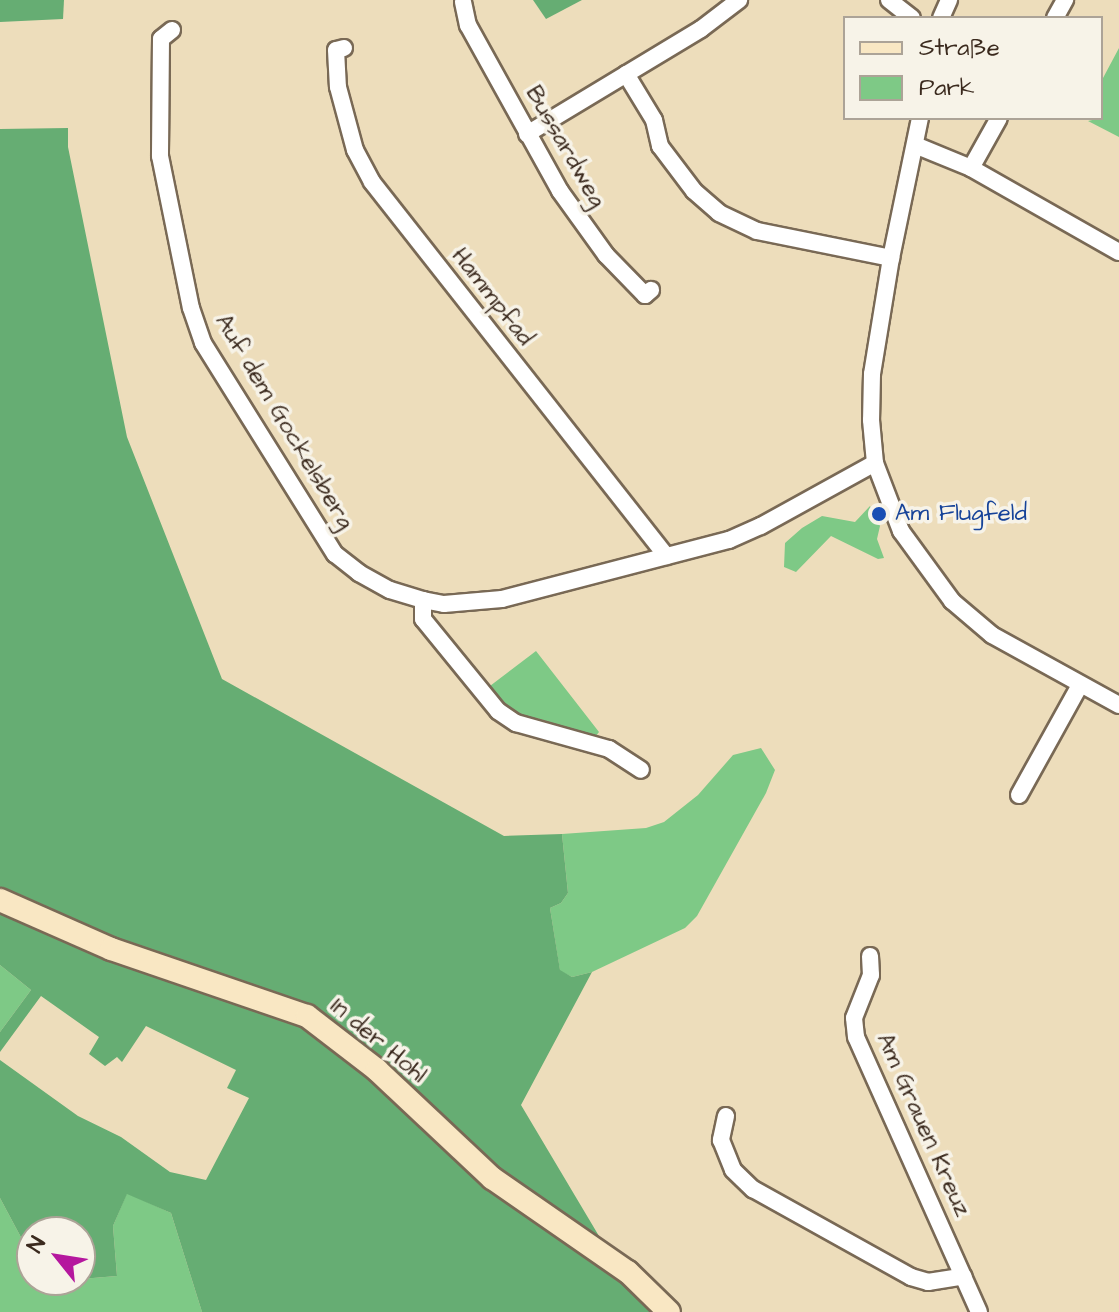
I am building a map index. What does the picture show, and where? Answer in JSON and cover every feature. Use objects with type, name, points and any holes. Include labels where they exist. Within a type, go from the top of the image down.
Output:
[{"type":"street","points":[[527,134],[701,29],[739,0]]},
{"type":"street","points":[[889,0],[909,16]]},
{"type":"street","name":"Bussardweg","points":[[463,2],[468,25],[527,134],[584,227],[645,295],[651,290]]},
{"type":"street","name":"Auf dem Gockelsberg","points":[[172,30],[161,39],[160,156],[191,308],[203,343],[335,554],[390,590],[444,604],[502,599],[729,540],[761,526],[875,463]]},
{"type":"street","name":"Hammpfad","points":[[344,48],[336,50],[342,109],[355,150],[372,182],[666,556]]},
{"type":"street","points":[[626,74],[654,120],[660,146],[694,191],[719,213],[757,231],[891,258]]},
{"type":"street","points":[[920,120],[891,258],[871,384],[875,463],[901,531],[952,601],[992,635],[1119,705]]},
{"type":"street","points":[[971,168],[998,120]]},
{"type":"street","points":[[915,145],[971,168],[1119,252]]},
{"type":"street","points":[[423,600],[423,619],[498,711],[516,723],[609,749],[641,770]]},
{"type":"street","points":[[1019,795],[1080,685]]},
{"type":"street","name":"In der Hohl","points":[[0,900],[111,949],[258,996],[307,1016],[377,1070],[492,1178],[606,1255],[669,1312]]},
{"type":"street","name":"Am Grauen Kreuz","points":[[870,956],[871,975],[854,1018],[856,1037],[979,1312]]},
{"type":"street","points":[[726,1116],[721,1140],[733,1170],[753,1189],[911,1277],[928,1282],[964,1276]]},
{"type":"green space","points":[[0,0],[64,0],[63,19],[0,22]]},
{"type":"green space","points":[[533,0],[582,0],[546,19]]},
{"type":"green space","points":[[1119,48],[1119,137],[1088,121],[1103,120],[1103,78]]},
{"type":"green space","points":[[68,128],[68,147],[127,437],[222,679],[504,836],[562,834],[568,893],[561,903],[550,908],[560,970],[572,977],[592,972],[521,1105],[621,1273],[656,1312],[202,1312],[171,1213],[127,1194],[113,1226],[117,1276],[96,1278],[96,1216],[16,1216],[16,1228],[0,1198],[0,1060],[78,1116],[121,1137],[170,1172],[206,1180],[249,1098],[227,1088],[236,1070],[146,1026],[122,1062],[117,1057],[105,1066],[89,1054],[99,1037],[41,996],[0,1052],[0,1032],[31,990],[0,965],[0,129]]},
{"type":"green space","points":[[870,506],[880,526],[877,539],[884,558],[878,559],[831,536],[796,572],[784,567],[785,543],[802,528],[822,516],[855,522]]},
{"type":"green space","points":[[536,651],[599,732],[596,736],[536,718],[530,721],[519,719],[486,689]]},
{"type":"green space","points":[[761,748],[775,770],[766,793],[697,916],[685,928],[592,972],[572,977],[560,971],[550,908],[561,903],[568,893],[562,834],[646,828],[664,822],[698,795],[733,755]]},
{"type":"green space","points":[[0,965],[31,990],[0,1032]]},
{"type":"green space","points":[[127,1193],[171,1213],[202,1312],[0,1312],[0,1198],[16,1228],[16,1296],[96,1296],[96,1278],[117,1276],[113,1226]]},
{"type":"place","name":"Am Flugfeld","points":[[879,514]]}]
